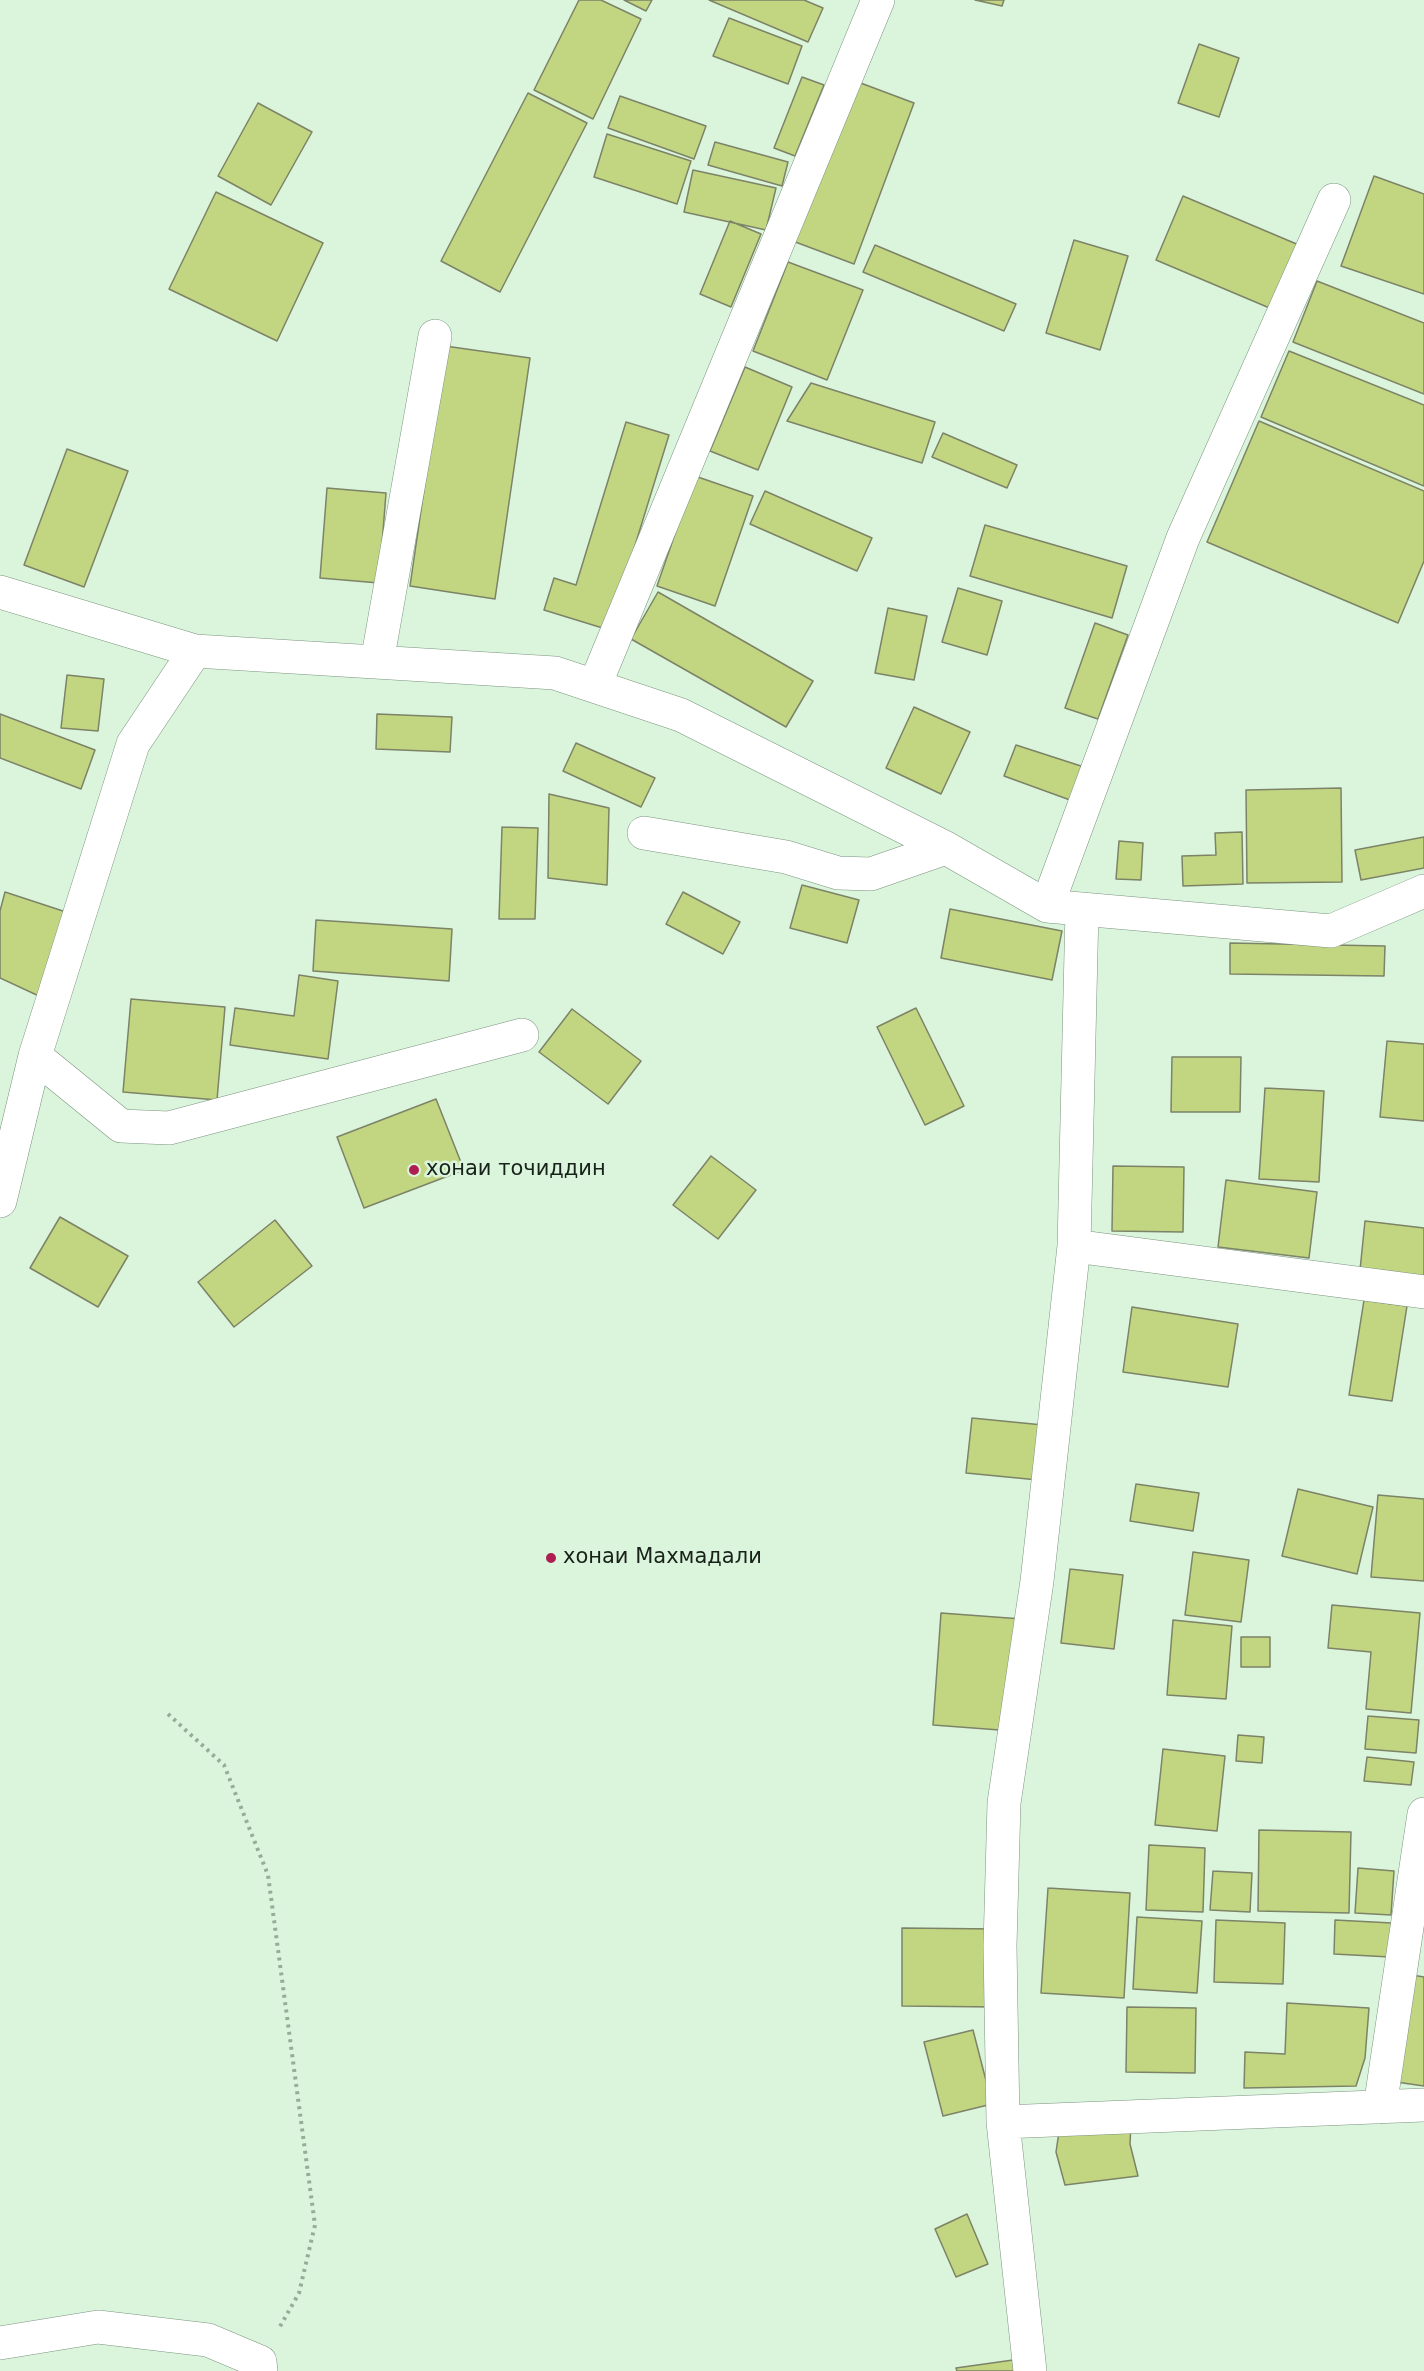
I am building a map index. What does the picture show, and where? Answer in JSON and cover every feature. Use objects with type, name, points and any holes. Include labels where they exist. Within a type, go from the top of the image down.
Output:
[{"type":"street","points":[[595,686],[878,0]]},
{"type":"street","points":[[1047,906],[1183,538],[1334,200]]},
{"type":"street","points":[[377,662],[435,336]]},
{"type":"street","points":[[0,592],[195,651],[555,674],[681,716],[946,848],[1047,906],[1331,931],[1424,891]]},
{"type":"street","points":[[0,1201],[35,1056],[133,744],[195,651]]},
{"type":"street","points":[[644,833],[786,857],[838,873],[871,874],[946,848]]},
{"type":"street","points":[[1030,2371],[1003,2122],[1000,1946],[1004,1803],[1037,1581],[1074,1246],[1082,910]]},
{"type":"street","points":[[35,1056],[121,1126],[169,1128],[522,1035]]},
{"type":"street","points":[[1074,1246],[1424,1292]]},
{"type":"street","points":[[1380,2107],[1424,1814]]},
{"type":"street","points":[[1003,2122],[1424,2105]]},
{"type":"street","points":[[0,2343],[98,2327],[208,2340],[260,2367]]},
{"type":"path","points":[[168,1714],[224,1765],[268,1875],[315,2225],[299,2293],[260,2367]]},
{"type":"building","points":[[579,0],[601,0],[641,19],[593,119],[534,90]]},
{"type":"building","points":[[624,0],[652,0],[646,11]]},
{"type":"building","points":[[709,0],[804,0],[823,8],[808,42]]},
{"type":"building","points":[[975,0],[1004,0],[1002,6]]},
{"type":"building","points":[[729,18],[802,46],[788,84],[713,56]]},
{"type":"building","points":[[1199,44],[1239,58],[1219,117],[1178,103]]},
{"type":"building","points":[[802,77],[824,85],[795,156],[774,148]]},
{"type":"building","points":[[850,79],[914,103],[854,264],[790,240]]},
{"type":"building","points":[[528,93],[587,123],[500,292],[441,261]]},
{"type":"building","points":[[620,96],[706,126],[694,159],[608,128]]},
{"type":"building","points":[[258,103],[312,132],[271,205],[218,176]]},
{"type":"building","points":[[607,134],[691,161],[677,204],[594,177]]},
{"type":"building","points":[[715,142],[788,162],[782,186],[708,165]]},
{"type":"building","points":[[693,170],[776,188],[766,230],[684,212]]},
{"type":"building","points":[[1374,176],[1424,194],[1424,294],[1341,266]]},
{"type":"building","points":[[216,192],[323,243],[277,341],[169,289]]},
{"type":"building","points":[[1183,196],[1306,248],[1279,312],[1156,260]]},
{"type":"building","points":[[730,221],[761,234],[731,307],[700,294]]},
{"type":"building","points":[[1074,240],[1128,256],[1100,350],[1046,333]]},
{"type":"building","points":[[875,245],[1016,304],[1004,331],[863,272]]},
{"type":"building","points":[[788,262],[863,290],[827,380],[753,351]]},
{"type":"building","points":[[1317,281],[1424,323],[1424,394],[1293,342]]},
{"type":"building","points":[[445,346],[530,358],[495,599],[410,586]]},
{"type":"building","points":[[1289,351],[1424,405],[1424,486],[1261,417]]},
{"type":"building","points":[[745,367],[792,387],[758,470],[710,451]]},
{"type":"building","points":[[811,383],[935,422],[922,463],[787,421]]},
{"type":"building","points":[[1259,421],[1424,491],[1424,561],[1398,623],[1207,542]]},
{"type":"building","points":[[626,422],[669,435],[609,630],[544,610],[554,578],[576,585]]},
{"type":"building","points":[[943,433],[1017,465],[1007,488],[932,457]]},
{"type":"building","points":[[67,449],[128,471],[84,587],[24,565]]},
{"type":"building","points":[[695,476],[753,496],[715,606],[657,586]]},
{"type":"building","points":[[327,488],[386,493],[379,583],[320,578]]},
{"type":"building","points":[[765,491],[872,538],[857,571],[750,524]]},
{"type":"building","points":[[985,525],[1127,566],[1112,618],[970,576]]},
{"type":"building","points":[[958,588],[1002,601],[987,655],[942,642]]},
{"type":"building","points":[[658,592],[813,681],[786,727],[631,639]]},
{"type":"building","points":[[888,608],[927,616],[914,680],[875,673]]},
{"type":"building","points":[[1095,623],[1128,635],[1098,719],[1065,708]]},
{"type":"building","points":[[67,675],[104,679],[98,731],[61,728]]},
{"type":"building","points":[[914,707],[970,732],[941,794],[886,768]]},
{"type":"building","points":[[0,714],[95,750],[81,789],[0,758]]},
{"type":"building","points":[[377,714],[452,717],[450,752],[376,749]]},
{"type":"building","points":[[576,743],[655,778],[641,807],[563,771]]},
{"type":"building","points":[[1016,745],[1084,767],[1070,800],[1004,776]]},
{"type":"building","points":[[1341,788],[1342,882],[1247,883],[1246,790]]},
{"type":"building","points":[[549,794],[609,808],[607,885],[548,878]]},
{"type":"building","points":[[502,827],[538,828],[535,919],[499,919]]},
{"type":"building","points":[[1242,832],[1243,884],[1183,886],[1182,856],[1216,855],[1215,833]]},
{"type":"building","points":[[1424,837],[1424,868],[1361,880],[1355,850]]},
{"type":"building","points":[[1119,841],[1143,843],[1141,880],[1116,879]]},
{"type":"building","points":[[802,885],[859,900],[847,943],[790,928]]},
{"type":"building","points":[[5,892],[66,912],[41,997],[0,978],[0,911]]},
{"type":"building","points":[[683,892],[740,922],[723,954],[666,924]]},
{"type":"building","points":[[950,909],[1062,931],[1052,980],[941,958]]},
{"type":"building","points":[[316,920],[452,929],[449,981],[313,971]]},
{"type":"building","points":[[1230,943],[1385,946],[1384,976],[1230,974]]},
{"type":"building","points":[[299,975],[338,981],[328,1059],[230,1045],[235,1008],[294,1016]]},
{"type":"building","points":[[131,999],[225,1007],[217,1100],[123,1092]]},
{"type":"building","points":[[916,1008],[964,1106],[925,1125],[877,1027]]},
{"type":"building","points":[[572,1009],[641,1061],[608,1104],[539,1052]]},
{"type":"building","points":[[1387,1041],[1424,1044],[1424,1121],[1380,1117]]},
{"type":"building","points":[[1172,1057],[1241,1057],[1240,1112],[1171,1112]]},
{"type":"building","points":[[1265,1088],[1324,1091],[1319,1182],[1259,1179]]},
{"type":"building","points":[[436,1099],[464,1170],[364,1208],[337,1137]]},
{"type":"building","points":[[711,1156],[756,1190],[718,1239],[673,1205]]},
{"type":"building","points":[[1113,1166],[1184,1167],[1183,1232],[1112,1231]]},
{"type":"building","points":[[1226,1180],[1317,1192],[1309,1258],[1218,1247]]},
{"type":"building","points":[[60,1217],[128,1256],[98,1307],[30,1268]]},
{"type":"building","points":[[275,1220],[312,1266],[234,1327],[198,1282]]},
{"type":"building","points":[[1365,1221],[1424,1228],[1424,1276],[1360,1270]]},
{"type":"building","points":[[1364,1300],[1407,1306],[1392,1401],[1349,1395]]},
{"type":"building","points":[[1132,1307],[1238,1324],[1228,1387],[1123,1372]]},
{"type":"building","points":[[972,1418],[1043,1425],[1038,1480],[966,1473]]},
{"type":"building","points":[[1136,1484],[1199,1493],[1193,1531],[1130,1521]]},
{"type":"building","points":[[1298,1489],[1373,1507],[1357,1574],[1282,1556]]},
{"type":"building","points":[[1378,1495],[1424,1499],[1424,1581],[1371,1577]]},
{"type":"building","points":[[1193,1552],[1249,1560],[1241,1622],[1185,1615]]},
{"type":"building","points":[[1070,1569],[1123,1575],[1114,1649],[1061,1643]]},
{"type":"building","points":[[1332,1605],[1420,1613],[1411,1713],[1366,1709],[1371,1652],[1328,1648]]},
{"type":"building","points":[[941,1613],[1022,1619],[1013,1731],[933,1725]]},
{"type":"building","points":[[1173,1620],[1232,1626],[1226,1699],[1167,1695]]},
{"type":"building","points":[[1241,1637],[1270,1637],[1270,1667],[1241,1667]]},
{"type":"building","points":[[1368,1716],[1419,1720],[1416,1753],[1365,1749]]},
{"type":"building","points":[[1238,1735],[1264,1737],[1262,1763],[1236,1761]]},
{"type":"building","points":[[1163,1749],[1225,1756],[1217,1831],[1155,1825]]},
{"type":"building","points":[[1367,1757],[1414,1762],[1411,1785],[1364,1781]]},
{"type":"building","points":[[1259,1830],[1351,1832],[1349,1913],[1258,1911]]},
{"type":"building","points":[[1149,1845],[1205,1848],[1203,1912],[1146,1910]]},
{"type":"building","points":[[1358,1868],[1394,1871],[1391,1915],[1355,1913]]},
{"type":"building","points":[[1213,1871],[1252,1873],[1250,1912],[1210,1910]]},
{"type":"building","points":[[1048,1888],[1130,1893],[1124,1998],[1041,1993]]},
{"type":"building","points":[[1137,1917],[1202,1921],[1197,1993],[1133,1989]]},
{"type":"building","points":[[1216,1920],[1285,1923],[1283,1984],[1214,1982]]},
{"type":"building","points":[[1335,1920],[1392,1923],[1390,1957],[1334,1954]]},
{"type":"building","points":[[902,1928],[997,1929],[996,2007],[902,2006]]},
{"type":"building","points":[[1412,1975],[1424,1977],[1424,2086],[1396,2082]]},
{"type":"building","points":[[1287,2003],[1369,2008],[1365,2058],[1356,2086],[1244,2088],[1245,2052],[1285,2054]]},
{"type":"building","points":[[1127,2007],[1196,2008],[1195,2073],[1126,2072]]},
{"type":"building","points":[[973,2030],[992,2104],[943,2116],[924,2042]]},
{"type":"building","points":[[1131,2124],[1130,2144],[1138,2176],[1065,2185],[1056,2152],[1059,2132]]},
{"type":"building","points":[[967,2214],[988,2264],[956,2277],[935,2229]]},
{"type":"building","points":[[1013,2360],[1014,2371],[957,2371],[956,2368]]},
{"type":"place","name":"хонаи точиддин","points":[[414,1170]]},
{"type":"place","name":"хонаи Махмадали","points":[[551,1558]]}]
